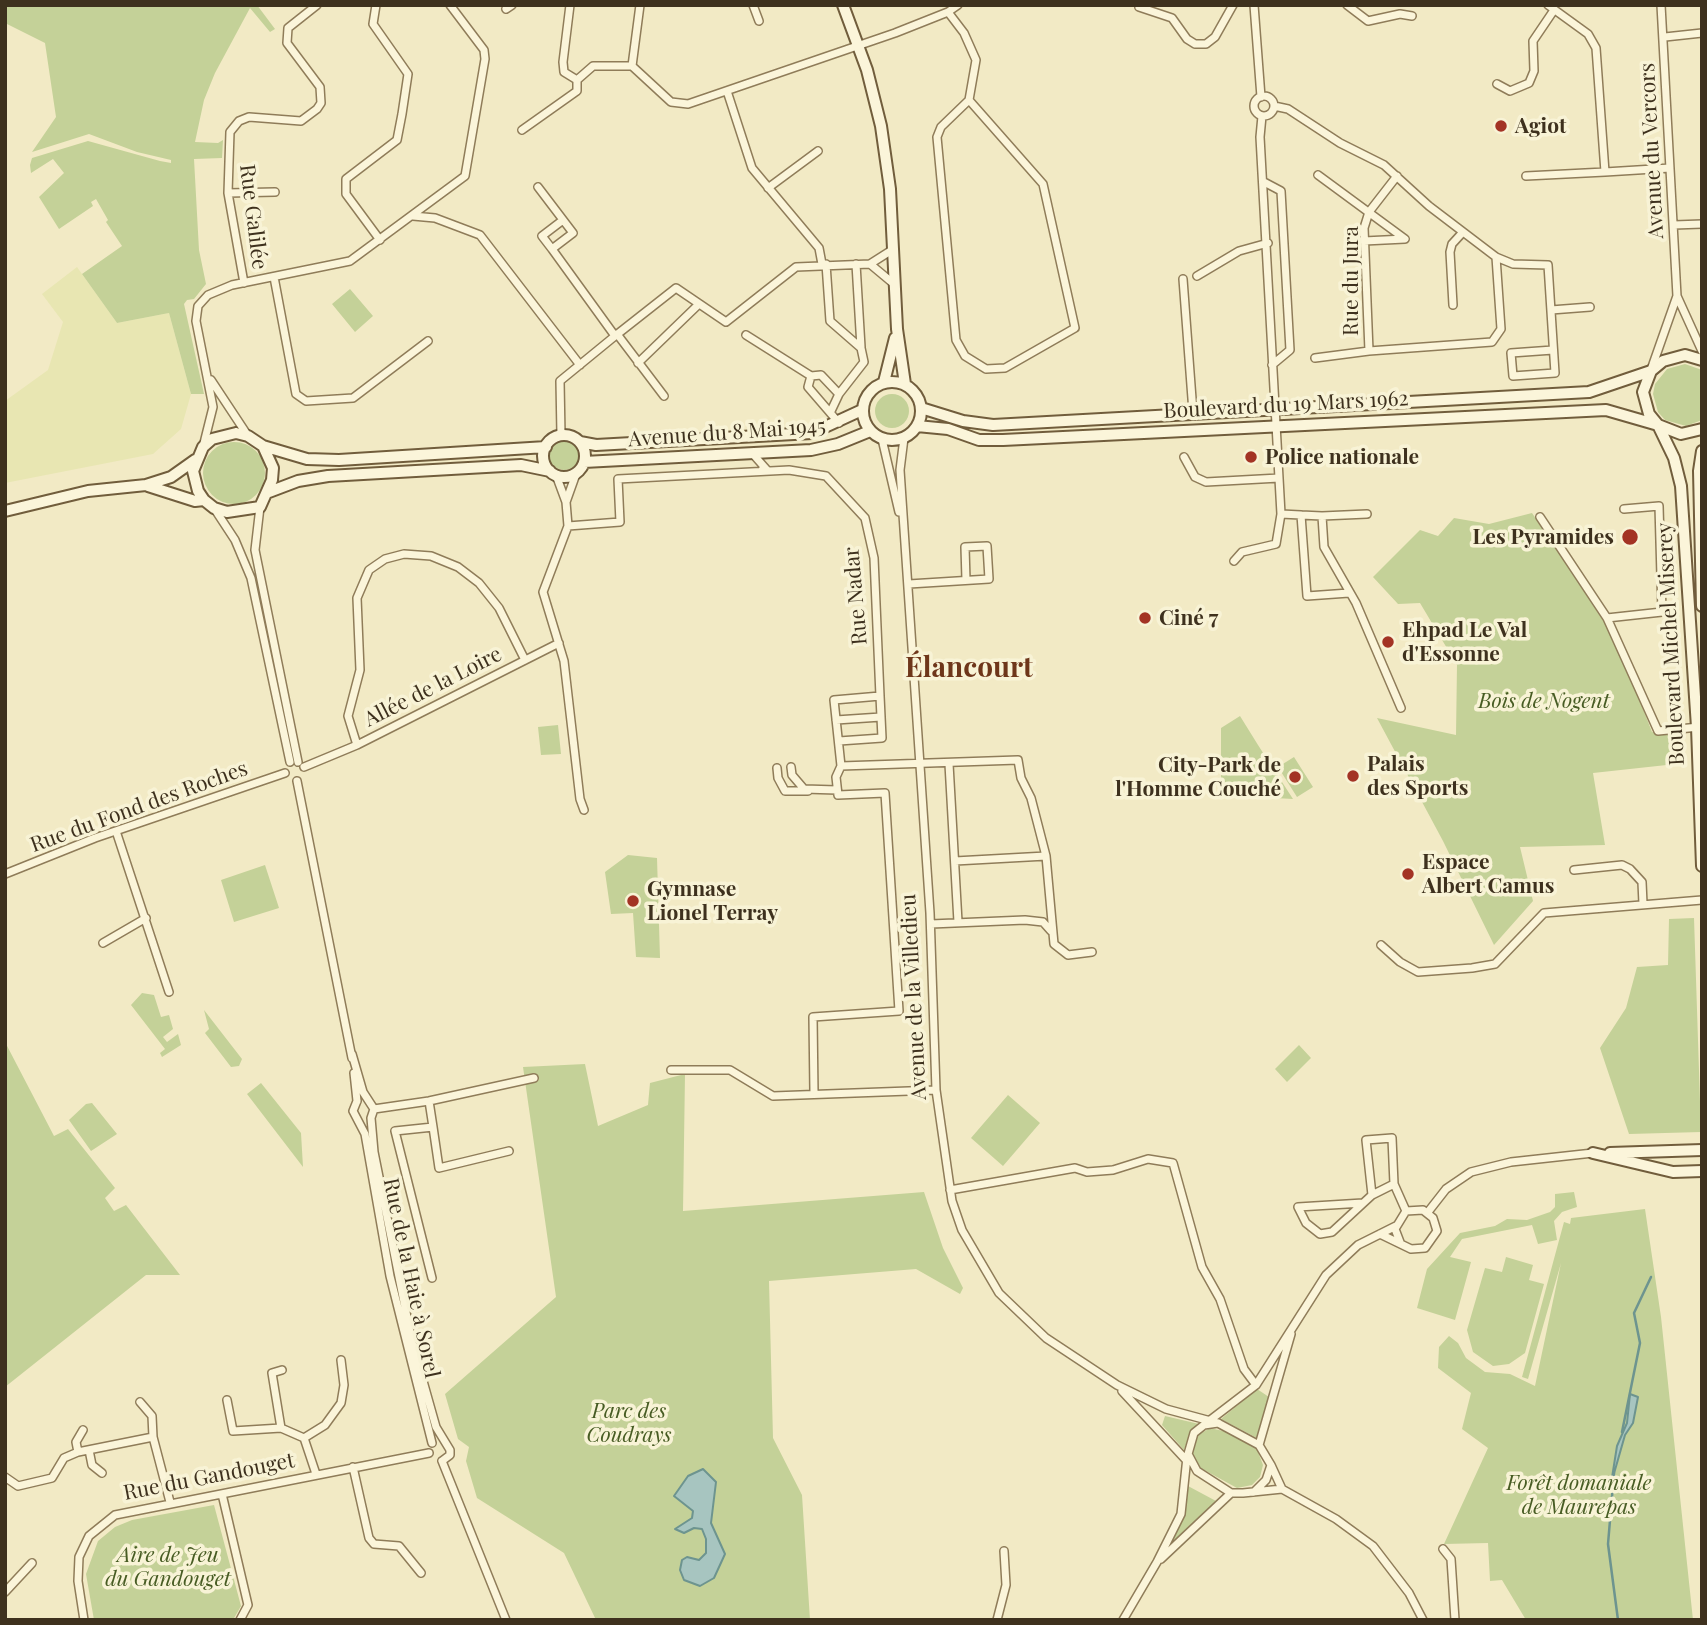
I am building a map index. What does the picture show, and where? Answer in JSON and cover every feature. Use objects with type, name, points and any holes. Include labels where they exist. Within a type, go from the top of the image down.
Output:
[{"type":"street","name":"Rue Galilée","points":[[244,283],[228,193],[230,132],[239,121],[249,117],[301,121],[321,103],[320,87],[287,43],[288,28],[317,5]]},
{"type":"street","points":[[376,5],[373,24],[408,74],[402,114],[397,140],[346,179],[346,194],[380,240]]},
{"type":"street","points":[[5,511],[88,491],[146,485],[171,477],[195,460],[203,447],[213,407],[196,321],[198,306],[214,290],[351,261],[460,181],[468,169],[485,59],[484,50],[450,5]]},
{"type":"street","points":[[570,5],[563,62],[565,72],[577,80]]},
{"type":"street","points":[[632,66],[640,5]]},
{"type":"street","points":[[753,5],[759,21]]},
{"type":"street","points":[[843,5],[859,46],[881,126],[890,189],[897,329],[905,384]]},
{"type":"street","points":[[522,131],[577,91],[577,80],[593,66],[632,66],[671,102],[688,104],[859,46],[948,12],[958,5]]},
{"type":"street","points":[[1139,7],[1172,18],[1187,39],[1195,44],[1206,44],[1215,37],[1233,5]]},
{"type":"street","points":[[1234,561],[1242,552],[1276,544],[1281,514],[1262,116],[1254,106],[1261,97],[1254,5]]},
{"type":"street","points":[[1347,5],[1368,21],[1399,14],[1412,16]]},
{"type":"street","name":"Avenue du Vercors","points":[[1651,371],[1677,296],[1665,37],[1661,5]]},
{"type":"street","points":[[1497,84],[1510,91],[1529,83],[1534,71],[1533,41],[1551,7],[1588,34],[1596,48],[1605,172]]},
{"type":"street","points":[[948,12],[964,33],[976,60],[969,100],[941,127],[937,137],[956,340],[965,356],[986,369],[1005,368],[1075,328],[1043,184],[969,100]]},
{"type":"street","points":[[1665,37],[1702,33]]},
{"type":"street","points":[[727,91],[752,169],[819,248],[824,264],[830,321],[861,348]]},
{"type":"street","points":[[1261,97],[1269,98],[1274,106],[1288,109],[1340,143],[1384,165],[1429,206],[1496,257],[1513,264],[1548,265],[1555,373],[1513,376],[1511,352],[1553,350]]},
{"type":"street","points":[[1262,116],[1270,114],[1274,106]]},
{"type":"street","points":[[768,188],[818,151]]},
{"type":"street","points":[[1526,176],[1670,167]]},
{"type":"street","points":[[1318,175],[1405,239],[1364,241]]},
{"type":"street","name":"Rue du Jura","points":[[1397,176],[1369,212],[1364,241],[1369,351],[1492,342],[1501,329],[1496,257]]},
{"type":"street","points":[[1264,182],[1281,191],[1290,350],[1272,365]]},
{"type":"street","points":[[538,187],[573,233],[552,249]]},
{"type":"street","points":[[228,193],[275,192]]},
{"type":"street","points":[[413,216],[435,218],[480,235],[580,365]]},
{"type":"street","points":[[563,220],[542,236],[664,396]]},
{"type":"street","points":[[1674,225],[1702,224]]},
{"type":"street","points":[[1453,305],[1450,252],[1452,244],[1463,232]]},
{"type":"street","points":[[1197,276],[1239,251],[1268,243]]},
{"type":"street","points":[[209,377],[248,436],[263,446],[294,456],[329,460],[546,447],[561,435],[558,386],[616,335],[676,288],[726,322],[796,267],[870,264],[892,250]]},
{"type":"street","points":[[831,411],[839,394],[864,362],[856,264]]},
{"type":"street","points":[[870,264],[894,284]]},
{"type":"street","points":[[274,277],[296,394],[306,401],[353,398],[428,341]]},
{"type":"street","points":[[1183,279],[1193,412]]},
{"type":"street","name":"Avenue du Vercors","points":[[1677,296],[1702,351]]},
{"type":"street","points":[[638,363],[699,304]]},
{"type":"street","points":[[1551,310],[1590,307]]},
{"type":"street","points":[[884,382],[905,384],[916,394],[921,408],[917,426],[904,438],[882,439],[870,430],[862,410],[866,396],[884,382],[897,329]]},
{"type":"street","points":[[746,335],[811,376],[821,376],[839,394]]},
{"type":"street","points":[[1315,358],[1369,351]]},
{"type":"street","name":"Boulevard du 19 Mars 1962","points":[[921,408],[963,421],[993,425],[1589,392],[1651,371],[1662,360],[1674,356],[1685,355],[1702,360]]},
{"type":"street","name":"Boulevard Michel Miserey","points":[[1651,371],[1643,392],[1645,404],[1674,458],[1681,486],[1699,727],[1702,866]]},
{"type":"street","points":[[811,376],[808,387],[839,423]]},
{"type":"street","name":"Avenue du 8 Mai 1945","points":[[561,435],[596,445],[783,436],[812,433],[839,423],[862,410]]},
{"type":"street","name":"Boulevard du 19 Mars 1962","points":[[917,426],[948,429],[979,440],[993,440],[1606,410],[1681,434],[1702,429]]},
{"type":"street","name":"Avenue du 8 Mai 1945","points":[[584,462],[811,450],[838,444],[870,430]]},
{"type":"street","points":[[203,447],[223,434],[248,436]]},
{"type":"street","name":"Avenue de la Villedieu","points":[[904,438],[900,470],[930,924],[936,1090],[950,1191],[962,1230],[999,1293],[1046,1338],[1117,1385],[1166,1409],[1206,1423],[1218,1423],[1246,1435],[1259,1445]]},
{"type":"street","name":"Avenue de la Villedieu","points":[[882,439],[905,536]]},
{"type":"street","points":[[566,502],[576,474],[584,462],[585,455],[580,442]]},
{"type":"street","points":[[263,446],[273,468],[268,492],[260,507],[255,550],[297,764]]},
{"type":"street","points":[[546,447],[544,460],[566,502],[568,526],[543,592],[564,662],[580,799],[584,810]]},
{"type":"street","name":"Boulevard Michel Miserey","points":[[1702,451],[1699,471],[1702,606]]},
{"type":"street","points":[[719,454],[723,473],[766,470],[752,453]]},
{"type":"street","points":[[1184,457],[1195,477],[1206,482],[1279,478]]},
{"type":"street","points":[[195,460],[194,481],[204,500],[214,508],[240,549],[251,578],[297,764],[304,775],[297,781]]},
{"type":"street","points":[[268,492],[298,481],[328,476],[521,465],[553,473],[576,474]]},
{"type":"street","name":"Rue Nadar","points":[[568,526],[620,522],[618,479],[789,470],[826,476],[865,518],[874,558],[881,717]]},
{"type":"street","points":[[146,485],[195,501],[204,500]]},
{"type":"street","points":[[1607,618],[1662,612],[1659,506],[1624,509]]},
{"type":"street","points":[[214,508],[238,513],[260,507]]},
{"type":"street","points":[[1281,514],[1367,514]]},
{"type":"street","points":[[1301,515],[1307,596],[1349,593]]},
{"type":"street","points":[[1322,516],[1324,547],[1349,593],[1401,708]]},
{"type":"street","points":[[1540,517],[1607,618],[1658,731],[1699,727]]},
{"type":"street","points":[[909,584],[989,579],[987,546],[965,547],[965,580]]},
{"type":"street","name":"Allée de la Loire","points":[[357,745],[348,716],[360,670],[357,598],[369,570],[385,559],[404,554],[430,556],[458,567],[479,583],[499,608],[524,660]]},
{"type":"street","name":"Allée de la Loire","points":[[297,764],[357,745],[559,643]]},
{"type":"street","points":[[814,1093],[813,1017],[899,1011],[885,793],[838,795],[836,777],[841,766],[834,700],[880,696]]},
{"type":"street","points":[[836,720],[881,717],[882,738],[839,741]]},
{"type":"street","points":[[841,766],[1018,760],[1021,778],[1031,798],[1046,856],[1054,944],[1068,955],[1093,952]]},
{"type":"street","points":[[297,764],[285,773],[289,779],[297,781]]},
{"type":"street","points":[[949,764],[958,922]]},
{"type":"street","points":[[777,768],[778,778],[785,791],[837,790]]},
{"type":"street","points":[[791,768],[797,783],[810,791]]},
{"type":"street","name":"Rue du Fond des Roches","points":[[5,874],[116,831],[285,773]]},
{"type":"street","points":[[297,781],[352,1054],[357,1101],[353,1111],[359,1120],[371,1118],[374,1109]]},
{"type":"street","points":[[116,831],[169,992]]},
{"type":"street","points":[[955,861],[1046,856]]},
{"type":"street","points":[[1574,870],[1622,864],[1642,882],[1643,904]]},
{"type":"street","points":[[1381,945],[1418,972],[1472,968],[1495,964],[1545,912],[1702,900]]},
{"type":"street","points":[[103,943],[146,918]]},
{"type":"street","points":[[930,924],[1025,920],[1042,922],[1051,931]]},
{"type":"street","points":[[352,1054],[368,1100],[374,1109]]},
{"type":"street","points":[[671,1070],[730,1070],[773,1096],[936,1090]]},
{"type":"street","points":[[374,1109],[429,1101],[534,1078]]},
{"type":"street","points":[[357,1101],[368,1100]]},
{"type":"street","points":[[429,1101],[439,1168],[509,1152]]},
{"type":"street","name":"Rue de la Haie à Sorel","points":[[371,1118],[374,1152],[401,1298],[427,1398],[442,1441]]},
{"type":"street","name":"Rue de la Haie à Sorel","points":[[359,1120],[365,1134],[390,1276],[432,1443]]},
{"type":"street","points":[[432,1278],[395,1131],[433,1127]]},
{"type":"street","points":[[1372,1195],[1366,1140],[1392,1138],[1394,1184],[1406,1211]]},
{"type":"street","points":[[1428,1212],[1446,1189],[1471,1172],[1511,1162],[1594,1153],[1702,1150]]},
{"type":"street","points":[[1594,1153],[1673,1172],[1702,1171]]},
{"type":"street","points":[[950,1191],[1075,1167],[1087,1172],[1113,1170],[1148,1159],[1173,1163],[1202,1267],[1220,1299],[1244,1369],[1256,1385]]},
{"type":"street","points":[[1363,1203],[1298,1207],[1306,1223],[1320,1234],[1332,1232],[1372,1195],[1394,1184]]},
{"type":"street","points":[[1123,1620],[1181,1514],[1194,1433],[1256,1385],[1326,1275],[1358,1245],[1380,1234],[1396,1226],[1406,1211],[1417,1209],[1428,1212],[1437,1231],[1431,1244],[1418,1250],[1405,1247],[1380,1234]]},
{"type":"street","points":[[1396,1226],[1399,1242]]},
{"type":"street","points":[[1282,1489],[1259,1445],[1293,1328]]},
{"type":"street","points":[[304,1438],[325,1425],[341,1403],[344,1385],[341,1360]]},
{"type":"street","points":[[281,1429],[272,1373],[282,1370]]},
{"type":"street","name":"Avenue de la Villedieu","points":[[1117,1385],[1189,1460]]},
{"type":"street","points":[[227,1400],[233,1431],[281,1429],[304,1438]]},
{"type":"street","points":[[140,1402],[152,1416],[153,1437],[170,1502]]},
{"type":"street","points":[[78,1452],[76,1442],[83,1430]]},
{"type":"street","points":[[5,1477],[18,1486],[52,1478],[64,1458],[78,1452],[153,1437]]},
{"type":"street","points":[[304,1438],[316,1474]]},
{"type":"street","points":[[442,1441],[450,1450],[450,1455],[442,1461],[432,1459],[429,1453],[432,1443],[442,1441]]},
{"type":"street","points":[[89,1450],[92,1465],[102,1473]]},
{"type":"street","name":"Rue du Gandouget","points":[[84,1620],[78,1568],[89,1536],[115,1515],[429,1453]]},
{"type":"street","points":[[1189,1460],[1231,1493]]},
{"type":"street","points":[[442,1461],[506,1620]]},
{"type":"street","points":[[1254,1492],[1266,1480],[1271,1465]]},
{"type":"street","points":[[353,1467],[369,1538],[373,1544],[399,1546],[421,1573]]},
{"type":"street","points":[[1157,1562],[1231,1493],[1282,1489],[1336,1519],[1373,1546],[1409,1593],[1423,1620]]},
{"type":"street","points":[[222,1494],[248,1605],[240,1620]]},
{"type":"street","points":[[1443,1549],[1451,1559],[1455,1620]]},
{"type":"street","points":[[997,1620],[1006,1586],[1004,1551]]},
{"type":"street","points":[[5,1592],[32,1563]]},
{"type":"shaded area","points":[[77,267],[117,323],[169,313],[191,394],[181,429],[153,454],[5,483],[5,401],[48,370],[63,322],[42,294]]},
{"type":"green space","points":[[5,5],[257,5],[275,29],[270,32],[250,8],[215,73],[204,100],[195,142],[218,143],[223,140],[222,158],[194,159],[199,250],[206,284],[194,299],[187,300],[184,304],[204,394],[191,394],[169,313],[117,323],[82,274],[122,246],[106,222],[108,220],[96,199],[91,202],[93,206],[59,229],[39,197],[64,173],[53,159],[31,173],[30,165],[32,158],[88,141],[160,161],[171,163],[171,160],[137,152],[89,134],[32,152],[56,117],[45,43],[5,23]]},
{"type":"green space","points":[[350,289],[373,316],[355,332],[332,304]]},
{"type":"green space","points":[[1685,364],[1702,370],[1702,420],[1686,426],[1665,420],[1658,412],[1653,394],[1655,384],[1667,369]]},
{"type":"green space","points":[[892,394],[904,399],[909,411],[904,423],[892,428],[880,423],[875,411],[880,399]]},
{"type":"green space","points":[[564,440],[575,444],[579,455],[575,466],[564,470],[553,466],[549,455],[553,444]]},
{"type":"green space","points":[[228,442],[240,442],[256,451],[263,461],[263,485],[256,495],[240,504],[228,504],[217,499],[208,490],[203,479],[203,467],[208,456],[217,447]]},
{"type":"green space","name":"Bois de Nogent","points":[[1532,513],[1611,627],[1652,732],[1683,737],[1685,763],[1593,773],[1605,845],[1520,847],[1533,901],[1494,945],[1443,841],[1377,718],[1456,735],[1457,665],[1420,603],[1398,604],[1373,577],[1420,530],[1438,536],[1454,518],[1489,524]]},
{"type":"green space","points":[[1240,716],[1293,799],[1221,795],[1221,728]]},
{"type":"green space","points":[[558,725],[561,754],[541,755],[538,727]]},
{"type":"green space","name":"City-Park de l'Homme Couché","points":[[1294,757],[1313,787],[1297,797],[1278,767]]},
{"type":"green space","name":"Gymnase Lionel Terray","points":[[628,855],[657,858],[660,958],[636,957],[633,913],[611,914],[605,872]]},
{"type":"green space","points":[[265,865],[279,908],[234,922],[221,880]]},
{"type":"green space","points":[[1694,918],[1701,1132],[1629,1134],[1600,1048],[1626,1008],[1637,967],[1668,965],[1669,919]]},
{"type":"green space","points":[[142,993],[154,995],[161,1017],[169,1015],[173,1029],[163,1037],[167,1042],[178,1034],[181,1045],[162,1057],[160,1053],[165,1049],[131,1005]]},
{"type":"green space","points":[[204,1010],[242,1059],[239,1066],[231,1067],[205,1033],[209,1029]]},
{"type":"green space","points":[[5,1042],[54,1136],[68,1129],[115,1188],[105,1198],[114,1211],[126,1205],[180,1275],[146,1275],[5,1387]]},
{"type":"green space","points":[[1299,1045],[1311,1058],[1287,1082],[1275,1069]]},
{"type":"green space","name":"Parc des Coudrays","points":[[585,1064],[598,1126],[648,1105],[650,1083],[685,1074],[683,1211],[924,1192],[943,1248],[963,1288],[960,1294],[916,1269],[769,1281],[773,1438],[802,1495],[810,1620],[596,1620],[564,1553],[477,1498],[466,1461],[469,1447],[458,1439],[445,1394],[556,1297],[523,1067]]},
{"type":"green space","points":[[261,1083],[301,1133],[303,1167],[247,1094]]},
{"type":"green space","points":[[1008,1095],[1040,1123],[1003,1166],[971,1138]]},
{"type":"green space","points":[[92,1103],[117,1134],[91,1151],[69,1120],[86,1104]]},
{"type":"green space","points":[[1574,1192],[1577,1207],[1562,1212],[1554,1221],[1557,1240],[1538,1244],[1532,1225],[1462,1239],[1450,1257],[1471,1262],[1455,1320],[1417,1308],[1427,1269],[1460,1233],[1495,1226],[1507,1219],[1527,1220],[1550,1212],[1555,1207],[1555,1194]]},
{"type":"green space","name":"Forêt domaniale de Maurepas","points":[[1645,1209],[1661,1317],[1693,1620],[1526,1620],[1502,1580],[1490,1581],[1488,1543],[1444,1544],[1488,1448],[1462,1429],[1471,1393],[1438,1368],[1439,1347],[1449,1336],[1458,1343],[1466,1358],[1485,1372],[1510,1374],[1535,1386],[1561,1263],[1528,1379],[1522,1377],[1564,1222],[1570,1224],[1571,1218]]},
{"type":"green space","points":[[1506,1257],[1533,1265],[1529,1280],[1544,1284],[1525,1353],[1509,1364],[1493,1366],[1473,1352],[1467,1330],[1485,1268],[1502,1272]]},
{"type":"green space","points":[[1257,1389],[1269,1397],[1257,1438],[1221,1419]]},
{"type":"green space","points":[[1165,1416],[1199,1424],[1190,1433],[1184,1450],[1162,1425]]},
{"type":"green space","points":[[1210,1428],[1236,1434],[1257,1449],[1263,1465],[1260,1477],[1252,1485],[1237,1488],[1197,1466],[1191,1455],[1195,1437]]},
{"type":"green space","points":[[1188,1486],[1216,1501],[1168,1546],[1184,1512]]},
{"type":"green space","name":"Aire de Jeu du Gandouget","points":[[214,1505],[241,1606],[233,1620],[94,1620],[86,1574],[98,1541],[115,1527],[132,1520]]},
{"type":"water","points":[[1630,1394],[1638,1397],[1633,1423],[1625,1435],[1611,1484],[1617,1446],[1627,1423]]},
{"type":"water","points":[[703,1469],[716,1482],[711,1523],[725,1554],[714,1578],[700,1586],[684,1580],[680,1570],[682,1560],[687,1557],[699,1560],[706,1553],[706,1539],[702,1529],[694,1528],[684,1533],[675,1529],[692,1518],[693,1511],[674,1496],[688,1476]]},
{"type":"waterway","points":[[1622,1432],[1640,1343],[1634,1313],[1651,1277]]},
{"type":"waterway","points":[[1614,1473],[1608,1544],[1618,1620]]},
{"type":"place","name":"Agiot","points":[[1501,126]]},
{"type":"place","name":"Police nationale","points":[[1251,457]]},
{"type":"place","name":"Les Pyramides","points":[[1630,537]]},
{"type":"place","name":"Ciné 7","points":[[1145,618]]},
{"type":"place","name":"Ehpad Le Val d'Essonne","points":[[1388,642]]},
{"type":"place","name":"Palais des Sports","points":[[1353,776]]},
{"type":"place","name":"City-Park de l'Homme Couché","points":[[1295,777]]},
{"type":"place","name":"Espace Albert Camus","points":[[1408,874]]},
{"type":"place","name":"Gymnase Lionel Terray","points":[[633,901]]},
{"type":"district","name":"Élancourt","points":[[969,668]]}]
